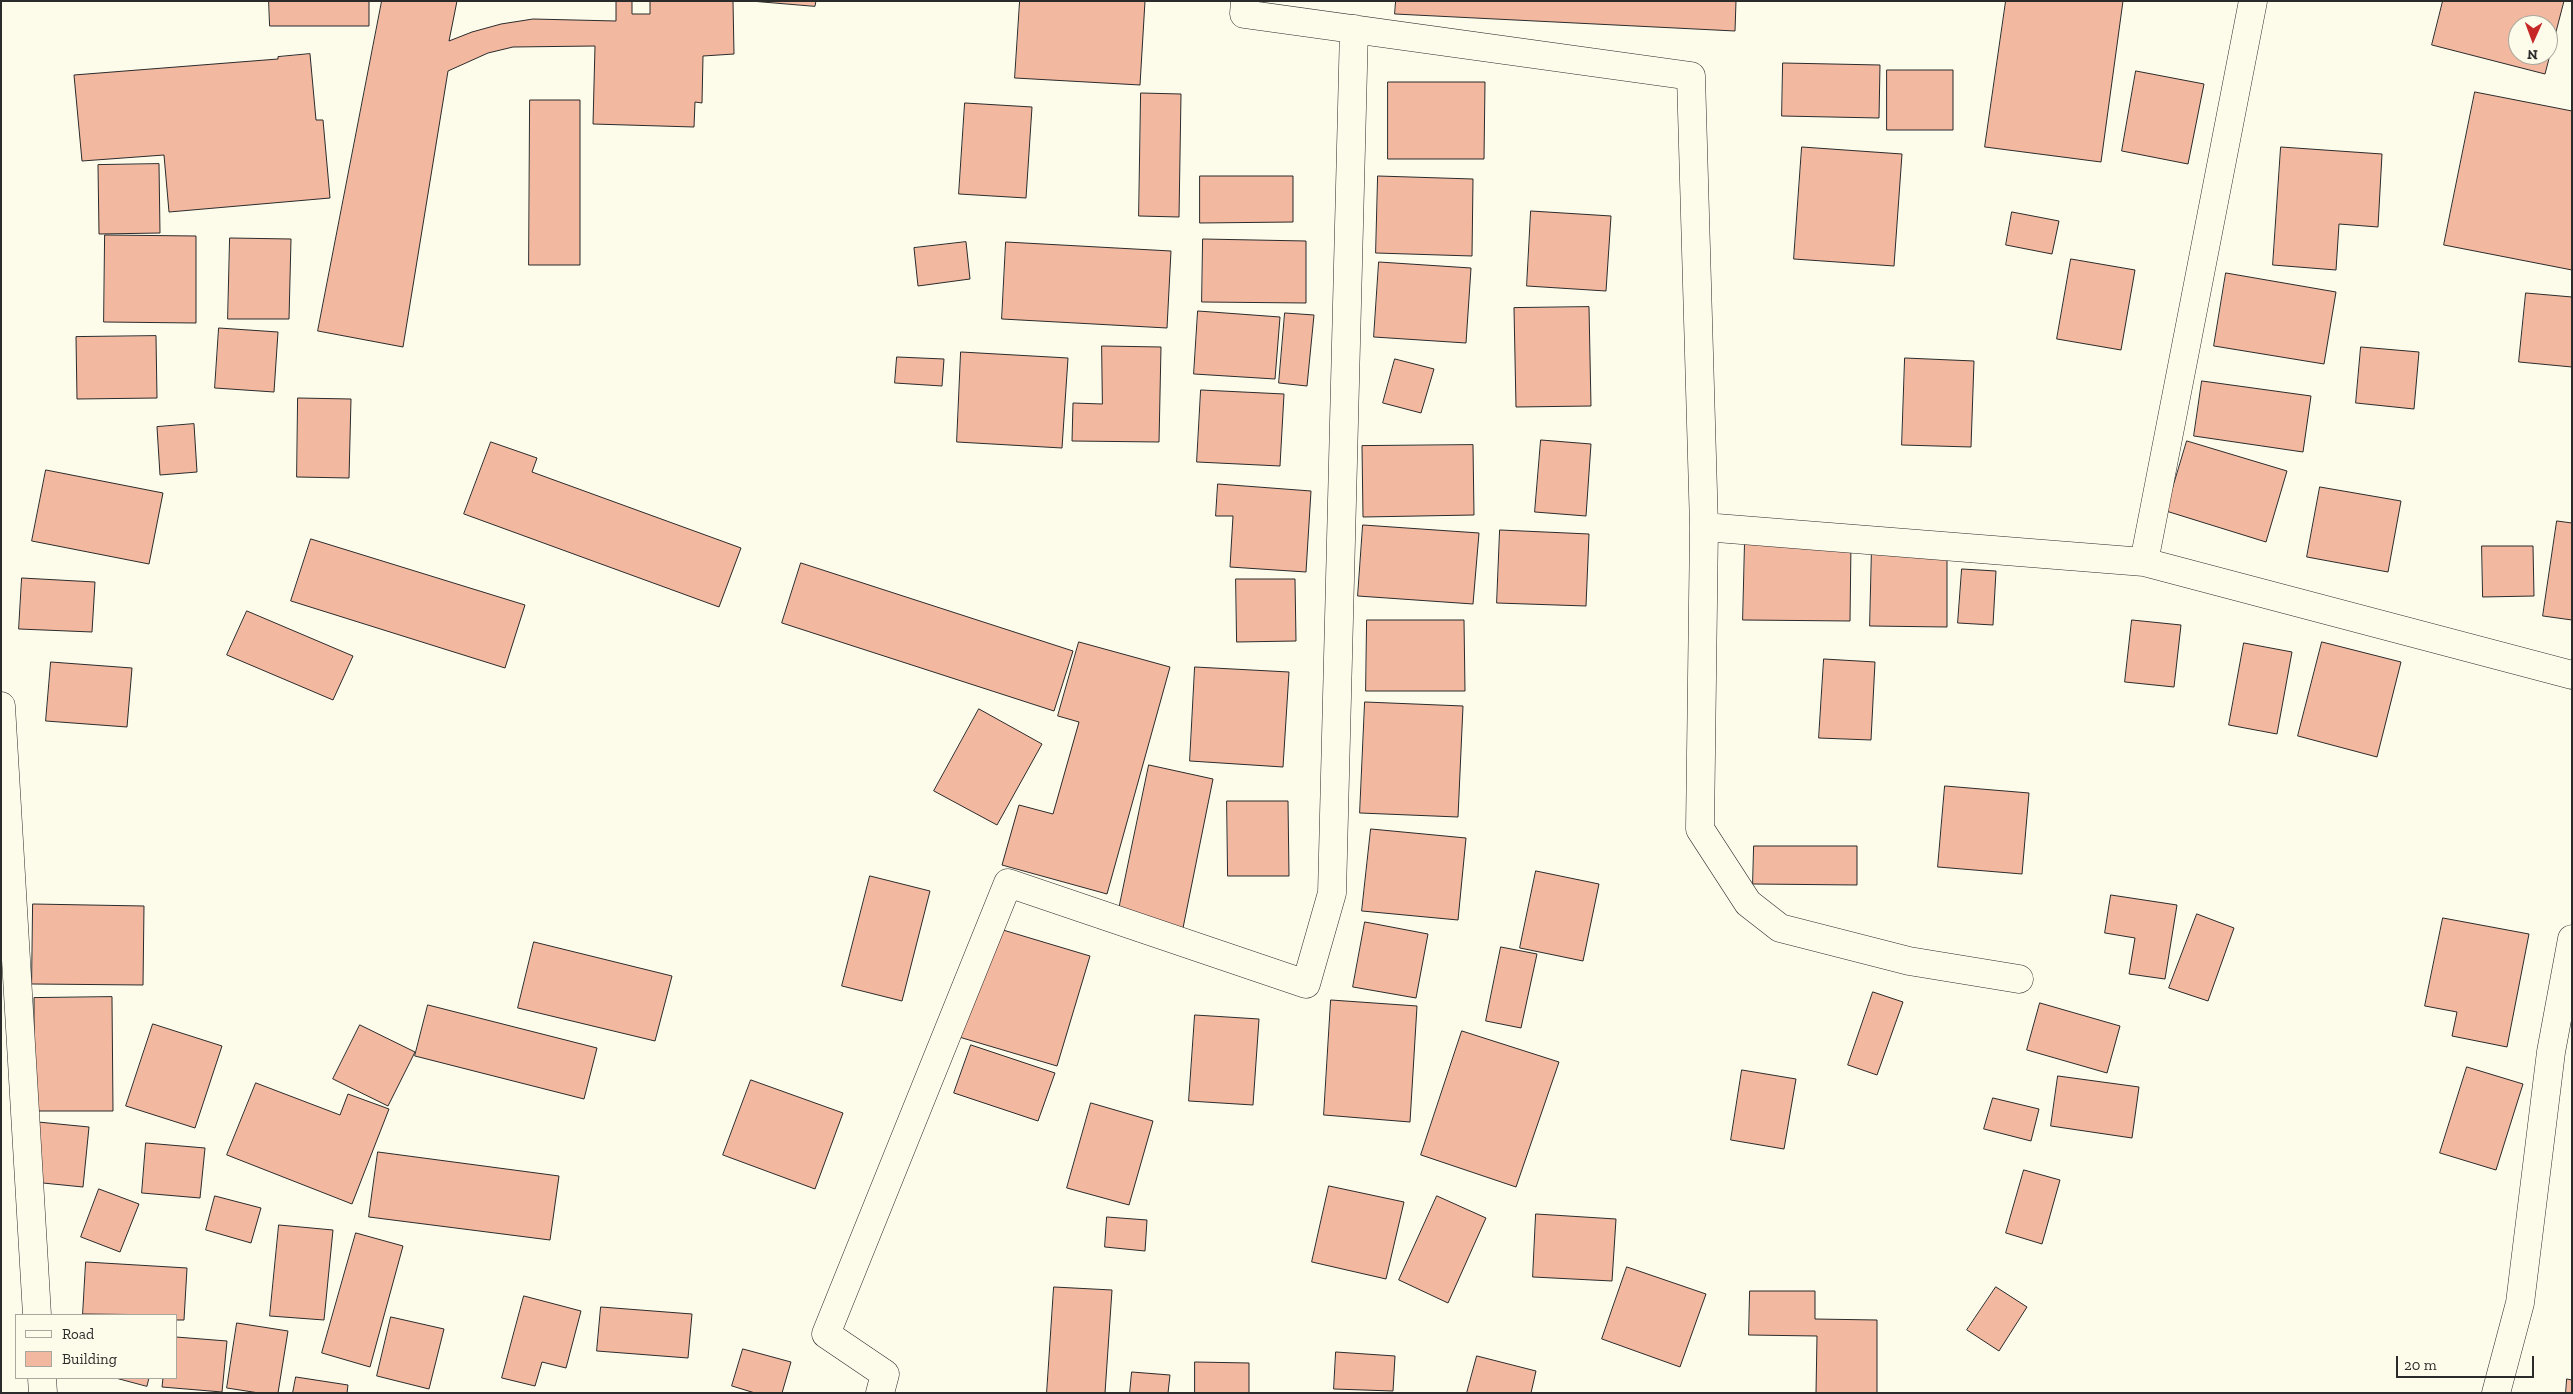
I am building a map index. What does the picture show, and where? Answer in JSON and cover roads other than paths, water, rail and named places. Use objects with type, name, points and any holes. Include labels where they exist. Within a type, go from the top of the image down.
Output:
[{"type":"street","points":[[1245,1],[1244,14],[1690,76],[1704,527],[1700,829],[1748,903],[1780,928],[1909,961],[2019,979]]},
{"type":"street","points":[[2144,562],[2253,1]]},
{"type":"street","points":[[880,1393],[886,1374],[826,1334],[1008,884],[1306,984],[1332,893],[1354,29]]},
{"type":"street","points":[[1704,527],[2144,562],[2572,675]]},
{"type":"street","points":[[1,706],[37,1314]]},
{"type":"street","points":[[2496,1393],[2520,1303],[2561,1054],[2572,938]]},
{"type":"street","points":[[42,1379],[43,1393]]}]
